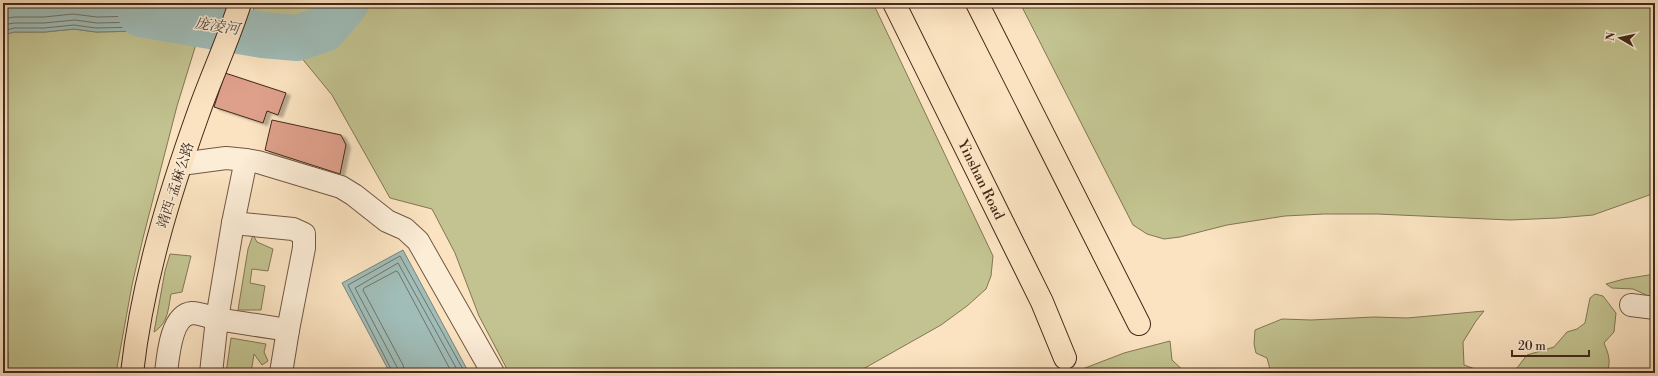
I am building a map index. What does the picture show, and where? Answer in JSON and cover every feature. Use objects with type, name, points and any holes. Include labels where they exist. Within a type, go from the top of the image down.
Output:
[{"type":"main road","name":"Yinshan Road","points":[[894,3],[1042,302],[1065,358]]},
{"type":"main road","points":[[977,3],[1139,324]]},
{"type":"main road","name":"靖西-孟麻公路","points":[[132,373],[140,315],[159,232],[198,114],[239,7]]},
{"type":"street","points":[[181,164],[226,158],[258,162],[341,187],[354,195],[387,221],[404,229],[418,241],[493,373]]},
{"type":"street","points":[[211,373],[217,319],[232,223],[246,160]]},
{"type":"street","points":[[232,223],[293,229],[304,234],[304,248],[281,373]]},
{"type":"street","points":[[1632,305],[1655,308]]},
{"type":"street","points":[[166,373],[175,326],[181,317],[192,313],[217,319],[288,330]]},
{"type":"green space","points":[[256,3],[321,3],[313,11],[296,20],[280,22],[250,19]]},
{"type":"green space","points":[[362,3],[873,3],[993,256],[991,276],[986,289],[967,306],[941,325],[856,373],[509,373],[479,316],[455,253],[432,209],[390,198],[332,95],[300,56],[332,42]]},
{"type":"green space","points":[[1020,3],[1655,3],[1655,193],[1593,215],[1558,218],[1510,220],[1377,214],[1324,214],[1285,216],[1227,225],[1180,237],[1164,239],[1147,234],[1133,225]]},
{"type":"green space","points":[[74,29],[96,32],[141,31],[197,41],[177,106],[143,238],[132,285],[116,373],[8,373],[8,353],[3,340],[3,35],[14,32],[45,32]]},
{"type":"green space","points":[[253,235],[257,242],[273,249],[268,271],[252,269],[250,283],[265,286],[261,310],[238,310],[248,249]]},
{"type":"green space","points":[[170,254],[191,256],[182,292],[171,294],[165,320],[154,332],[165,271]]},
{"type":"green space","points":[[1655,274],[1655,299],[1633,289],[1612,288],[1606,284],[1624,279]]},
{"type":"green space","points":[[1595,294],[1603,296],[1616,313],[1614,332],[1604,343],[1609,358],[1607,373],[1583,373],[1579,371],[1573,373],[1516,373],[1517,368],[1527,355],[1554,347],[1567,332],[1577,329],[1585,323],[1590,298]]},
{"type":"green space","points":[[1484,311],[1463,342],[1464,365],[1475,369],[1476,373],[1271,373],[1267,358],[1256,353],[1254,344],[1255,330],[1282,319],[1311,320],[1374,317],[1407,318]]},
{"type":"green space","points":[[231,338],[266,344],[264,352],[268,361],[262,365],[254,354],[251,373],[226,373]]},
{"type":"green space","points":[[1170,341],[1172,360],[1186,373],[1072,373],[1124,353]]},
{"type":"water","points":[[3,3],[149,3],[210,12],[197,41],[141,31],[96,32],[74,29],[45,32],[14,32],[3,35]]},
{"type":"water","points":[[321,3],[362,3],[332,42],[300,56],[236,43],[250,19],[288,22],[296,20],[313,11]]},
{"type":"water","points":[[403,250],[469,373],[390,373],[342,283]]},
{"type":"building","points":[[225,73],[286,93],[278,115],[267,111],[263,123],[214,107]]},
{"type":"building","points":[[272,120],[341,135],[346,145],[340,174],[265,150]]},
{"type":"waterway","name":"庞凌河","points":[[141,14],[263,35],[297,38],[324,29],[346,3]]}]
